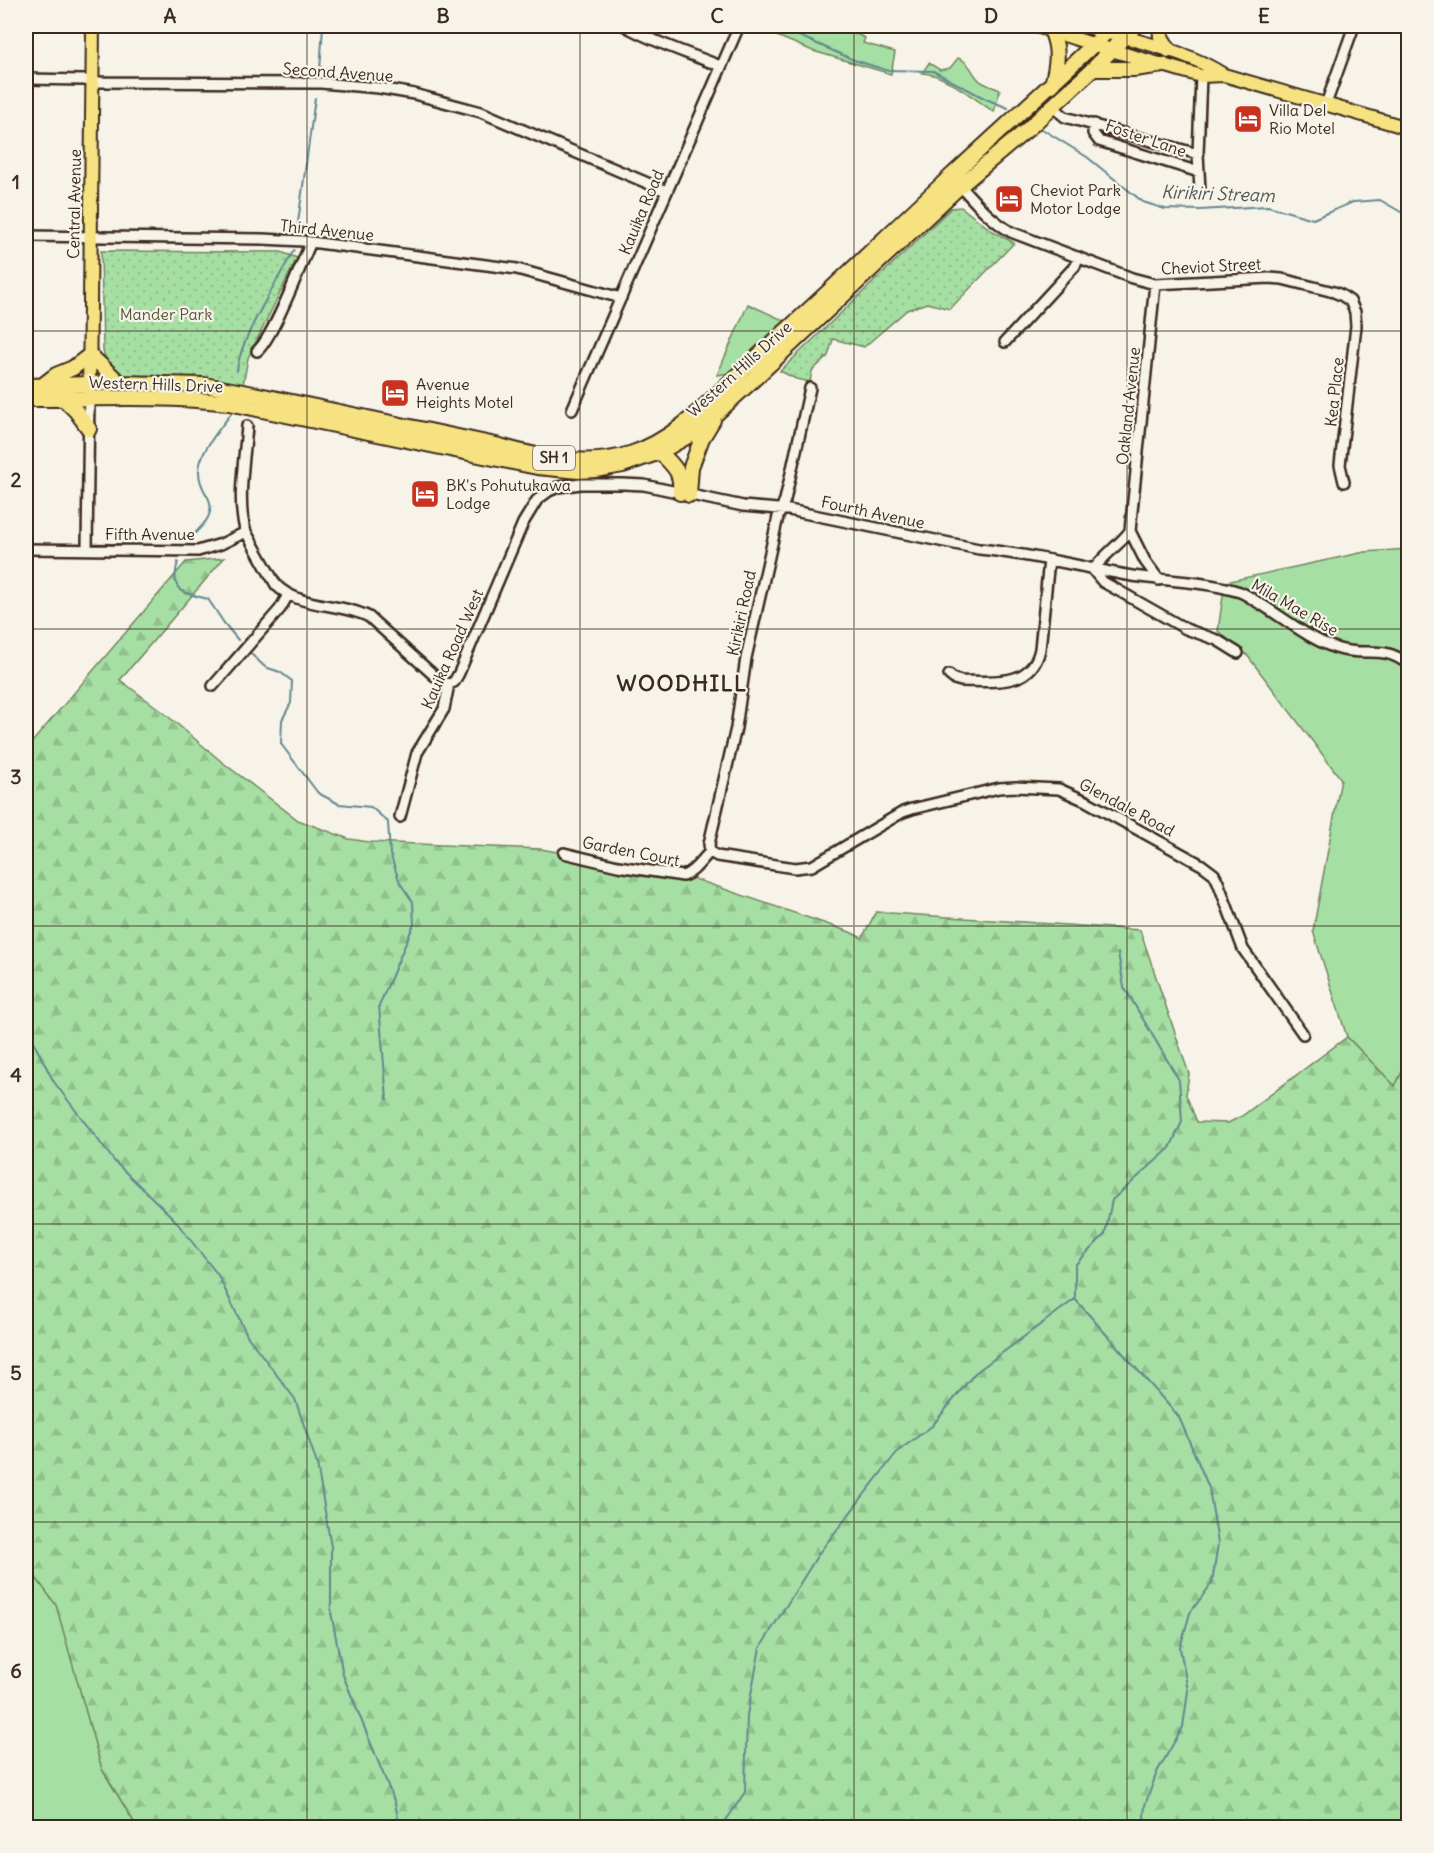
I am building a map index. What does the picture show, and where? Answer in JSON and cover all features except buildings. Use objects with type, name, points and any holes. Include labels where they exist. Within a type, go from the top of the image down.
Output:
[{"type":"highway","name":"SH 1","points":[[1123,38],[1136,26]]},
{"type":"highway","points":[[1160,26],[1161,37],[1169,50]]},
{"type":"highway","name":"Western Hills Drive","points":[[26,386],[43,385],[127,397],[229,403],[537,467],[595,470],[623,465],[660,452],[690,435],[717,413],[1109,29]]},
{"type":"highway","points":[[1051,30],[1058,52],[1052,85]]},
{"type":"highway","name":"Western Hills Drive","points":[[955,181],[1029,128],[1123,38]]},
{"type":"highway","points":[[1093,69],[1134,69],[1163,65]]},
{"type":"highway","name":"Western Hills Drive","points":[[26,399],[64,399],[120,384],[204,385],[496,445],[528,454],[584,460],[608,459],[630,454],[662,440],[678,429],[860,271]]},
{"type":"highway","points":[[43,385],[73,368],[90,355],[120,384]]},
{"type":"highway","points":[[64,399],[89,429]]},
{"type":"highway","points":[[685,494],[693,461],[702,438],[717,413]]},
{"type":"highway","points":[[660,452],[676,469],[685,494]]},
{"type":"main road","name":"Central Avenue","points":[[89,391],[93,26]]},
{"type":"main road","points":[[1036,26],[1201,76],[1224,75]]},
{"type":"main road","points":[[1085,26],[1109,29],[1123,38],[1169,50],[1207,64],[1224,75],[1408,128]]},
{"type":"street","points":[[625,26],[665,46],[720,66]]},
{"type":"street","points":[[1326,104],[1354,26]]},
{"type":"street","name":"Kauika Road","points":[[572,410],[738,27]]},
{"type":"street","points":[[1200,190],[1198,154],[1201,76]]},
{"type":"street","name":"Second Avenue","points":[[26,79],[321,83],[414,94],[481,112],[666,191]]},
{"type":"street","name":"Foster Lane","points":[[1052,106],[1065,117],[1198,154]]},
{"type":"street","name":"Foster Lane","points":[[1094,124],[1093,133],[1099,141],[1199,172]]},
{"type":"street","name":"Cheviot Street","points":[[955,181],[998,225],[1132,278],[1155,284],[1275,279],[1341,295],[1353,306]]},
{"type":"street","name":"Third Avenue","points":[[26,236],[262,239],[311,242],[517,269],[621,298]]},
{"type":"street","points":[[257,351],[263,345],[274,324],[311,242]]},
{"type":"street","points":[[1005,342],[1075,266],[1078,257]]},
{"type":"street","name":"Oakland Avenue","points":[[1130,531],[1155,284]]},
{"type":"street","name":"Kea Place","points":[[1344,482],[1340,465],[1356,326],[1353,306]]},
{"type":"street","name":"Kirikiri Road","points":[[710,852],[709,844],[736,728],[746,658],[810,388]]},
{"type":"street","name":"Fifth Avenue","points":[[87,549],[89,391]]},
{"type":"street","points":[[247,426],[241,508],[243,524],[276,585],[288,595],[357,611],[369,616],[437,678],[449,684]]},
{"type":"street","name":"Fourth Avenue","points":[[541,496],[558,487],[595,483],[644,485],[743,506],[789,510],[1093,570],[1200,585]]},
{"type":"street","name":"Kauika Road West","points":[[400,817],[417,753],[444,709],[449,684],[454,682],[459,673],[523,523],[532,506],[541,496]]},
{"type":"street","points":[[1159,580],[1145,561],[1130,531],[1093,570],[1103,582],[1186,629],[1217,640],[1238,653]]},
{"type":"street","name":"Fifth Avenue","points":[[26,549],[198,550],[221,544],[246,532]]},
{"type":"street","points":[[949,675],[961,681],[1010,680],[1020,677],[1032,667],[1038,658],[1040,649],[1049,560]]},
{"type":"street","name":"Mila Mae Rise","points":[[1200,585],[1242,593],[1316,639],[1339,649],[1381,651],[1398,656],[1408,664]]},
{"type":"street","points":[[213,686],[280,609],[288,595]]},
{"type":"street","name":"Glendale Road","points":[[710,852],[717,856],[805,868],[818,863],[912,808],[999,788],[1059,789],[1086,801],[1202,865],[1214,874],[1243,949],[1303,1034]]},
{"type":"street","name":"Garden Court","points":[[564,853],[618,866],[680,876],[691,873],[710,852]]},
{"type":"green space","points":[[753,26],[787,26],[819,33],[823,26],[838,26],[865,38],[863,43],[895,52],[891,74],[813,51]]},
{"type":"green space","points":[[958,58],[967,64],[980,81],[1000,90],[994,112],[950,82],[931,74],[922,73],[929,63],[940,70],[950,68]]},
{"type":"green space","points":[[961,207],[991,230],[1014,243],[950,309],[927,303],[907,310],[864,347],[833,339],[828,356],[812,371],[810,382],[796,379],[780,371],[951,208]]},
{"type":"green space","name":"Mander Park","points":[[101,251],[281,252],[297,258],[248,358],[243,385],[204,378],[128,378],[115,371],[106,360],[103,350]]},
{"type":"green space","points":[[748,304],[785,321],[730,373],[717,375]]},
{"type":"green space","points":[[1408,549],[1408,1060],[1395,1086],[1347,1037],[1313,931],[1341,779],[1247,655],[1218,631],[1225,582],[1365,552]]},
{"type":"green space","points":[[224,558],[120,680],[298,820],[349,839],[369,842],[541,849],[689,877],[862,938],[876,912],[1140,930],[1189,1074],[1186,1095],[1197,1122],[1228,1123],[1242,1116],[1347,1037],[1395,1086],[1408,1060],[1408,1827],[137,1827],[102,1769],[56,1605],[26,1564],[26,747],[186,562]]},
{"type":"green space","points":[[26,1564],[56,1604],[102,1769],[137,1827],[26,1827]]},
{"type":"waterway","points":[[320,70],[323,26]]},
{"type":"waterway","name":"Kirikiri Stream","points":[[764,26],[790,32],[854,60],[886,70],[933,71],[1008,108]]},
{"type":"waterway","points":[[297,230],[315,98]]},
{"type":"waterway","name":"Kirikiri Stream","points":[[1042,129],[1087,157],[1143,202],[1165,209],[1200,210],[1268,206],[1313,219],[1353,202],[1380,200],[1408,216]]},
{"type":"waterway","points":[[237,371],[244,343],[294,250]]},
{"type":"waterway","points":[[191,537],[205,523],[211,507],[200,478],[202,457],[233,411]]},
{"type":"waterway","points":[[178,562],[177,586],[186,593],[208,599],[238,640]]},
{"type":"waterway","points":[[250,653],[265,667],[280,672],[292,681],[291,703],[282,720],[281,744],[318,793],[339,804],[371,807],[388,822],[390,854],[400,883],[413,902],[414,924],[379,1006],[387,1099]]},
{"type":"waterway","points":[[1118,953],[1124,987],[1179,1080],[1182,1122],[1170,1148],[1112,1200],[1105,1234],[1075,1265],[1075,1299],[1179,1417],[1209,1488],[1218,1543],[1212,1583],[1190,1613],[1180,1648],[1188,1691],[1183,1727],[1157,1772],[1145,1805],[1143,1828]]},
{"type":"waterway","points":[[26,1028],[54,1082],[115,1162],[174,1219],[218,1275],[248,1337],[295,1399],[317,1464],[331,1547],[331,1612],[343,1675],[395,1803],[400,1828]]},
{"type":"waterway","points":[[721,1828],[745,1792],[747,1715],[760,1648],[819,1553],[898,1451],[932,1426],[975,1373],[1075,1299]]},
{"type":"place","name":"Villa Del Rio Motel","points":[[1248,119]]},
{"type":"place","name":"Cheviot Park Motor Lodge","points":[[1009,199]]},
{"type":"place","name":"Avenue Heights Motel","points":[[395,393]]},
{"type":"place","name":"BK's Pohutukawa Lodge","points":[[425,494]]},
{"type":"district","name":"WOODHILL","points":[[682,683]]}]
